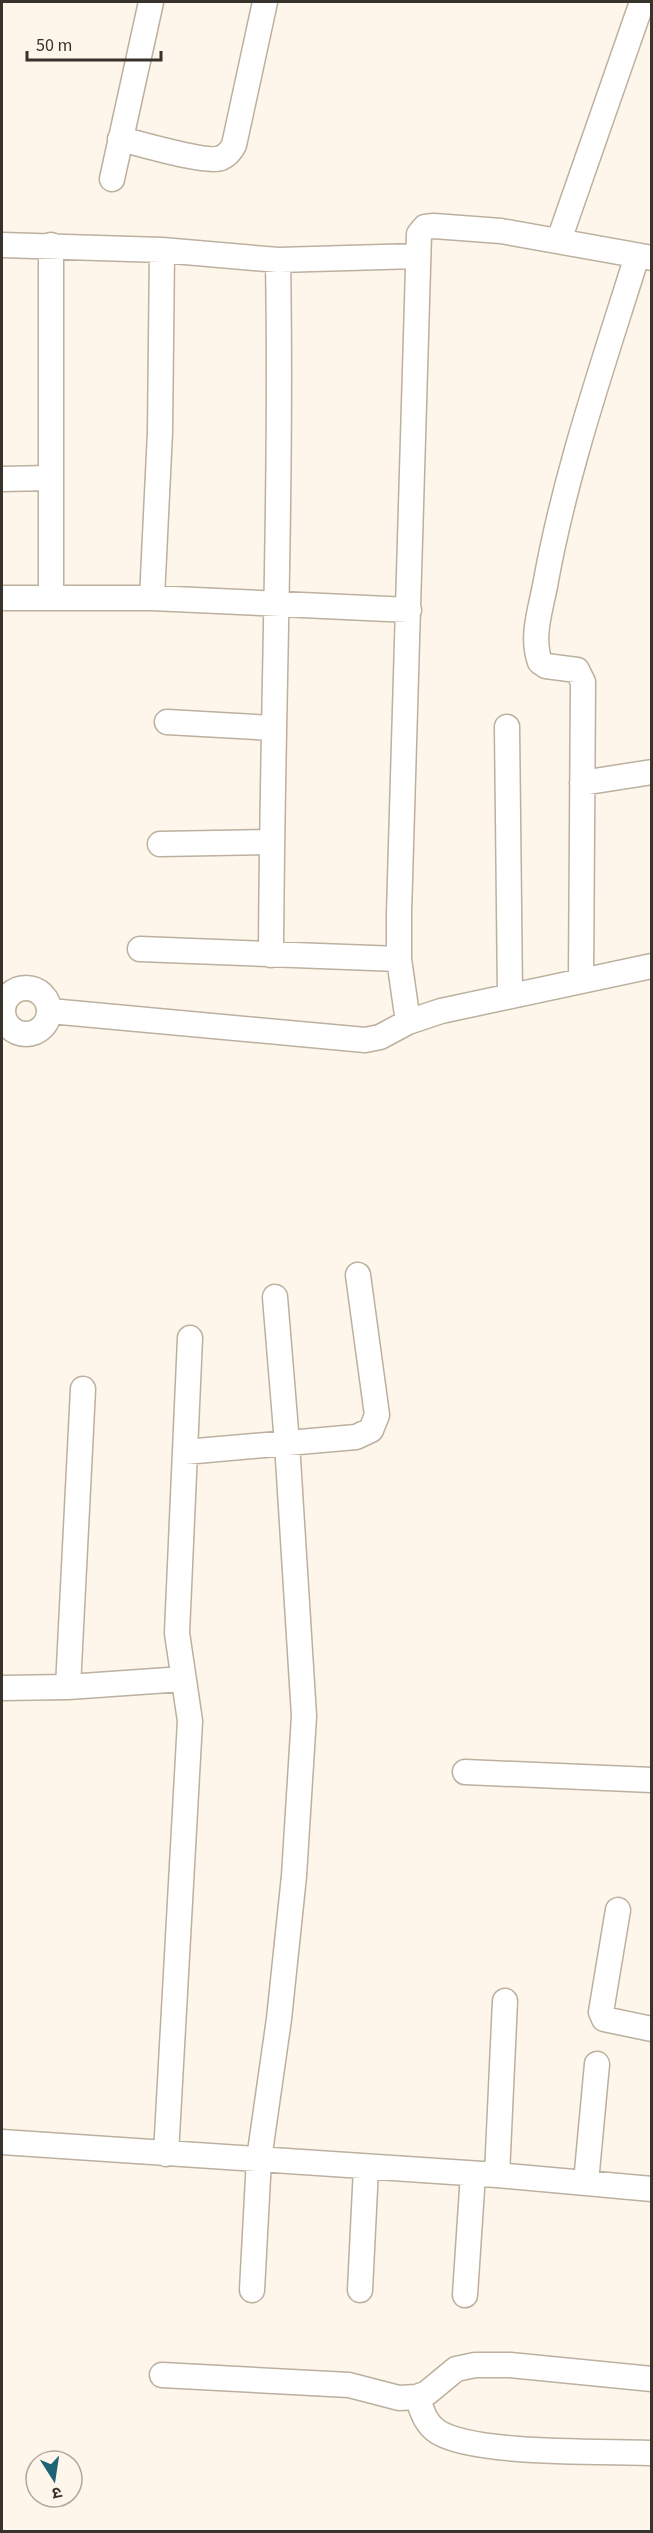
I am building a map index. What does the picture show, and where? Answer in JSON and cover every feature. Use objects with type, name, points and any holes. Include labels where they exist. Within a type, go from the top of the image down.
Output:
[{"type":"street","points":[[112,179],[152,2]]},
{"type":"street","points":[[120,139],[206,159],[222,158],[230,153],[234,145],[265,2]]},
{"type":"street","points":[[559,240],[641,5]]},
{"type":"street","points":[[408,1022],[399,959],[417,256],[419,234],[425,227],[501,231],[644,257],[573,465],[552,546],[536,636],[540,662],[546,666],[572,668],[581,674],[581,981]]},
{"type":"street","points":[[2,245],[162,250],[278,260],[417,256]]},
{"type":"street","points":[[51,245],[49,478],[51,597]]},
{"type":"street","points":[[152,598],[160,432],[162,250]]},
{"type":"street","points":[[271,955],[275,604],[281,429],[278,260]]},
{"type":"street","points":[[2,479],[49,478]]},
{"type":"street","points":[[2,598],[152,598],[409,610]]},
{"type":"street","points":[[167,722],[273,728]]},
{"type":"street","points":[[507,727],[510,996]]},
{"type":"street","points":[[582,783],[651,772]]},
{"type":"street","points":[[160,844],[272,842]]},
{"type":"street","points":[[140,949],[399,959]]},
{"type":"street","points":[[50,1011],[365,1040],[380,1037],[408,1022],[441,1011],[651,966]]},
{"type":"street","points":[[185,1452],[356,1437],[371,1430],[377,1416],[358,1275]]},
{"type":"street","points":[[252,2290],[259,2159],[284,1972],[303,1761],[304,1685],[274,1297]]},
{"type":"street","points":[[166,2154],[190,1721],[177,1633],[190,1338]]},
{"type":"street","points":[[68,1687],[83,1389]]},
{"type":"street","points":[[2,1688],[68,1687],[183,1678]]},
{"type":"street","points":[[465,1772],[651,1780]]},
{"type":"street","points":[[618,1910],[601,2012],[604,2019],[611,2022],[651,2029]]},
{"type":"street","points":[[497,2175],[505,2001]]},
{"type":"street","points":[[586,2182],[597,2064]]},
{"type":"street","points":[[2,2142],[497,2175],[651,2189]]},
{"type":"street","points":[[360,2290],[366,2168]]},
{"type":"street","points":[[465,2295],[472,2174]]},
{"type":"street","points":[[162,2375],[349,2385],[399,2398],[417,2397],[427,2393],[456,2369],[475,2365],[510,2365],[651,2379]]},
{"type":"street","points":[[417,2397],[426,2421],[436,2431],[469,2443],[651,2453]]}]
